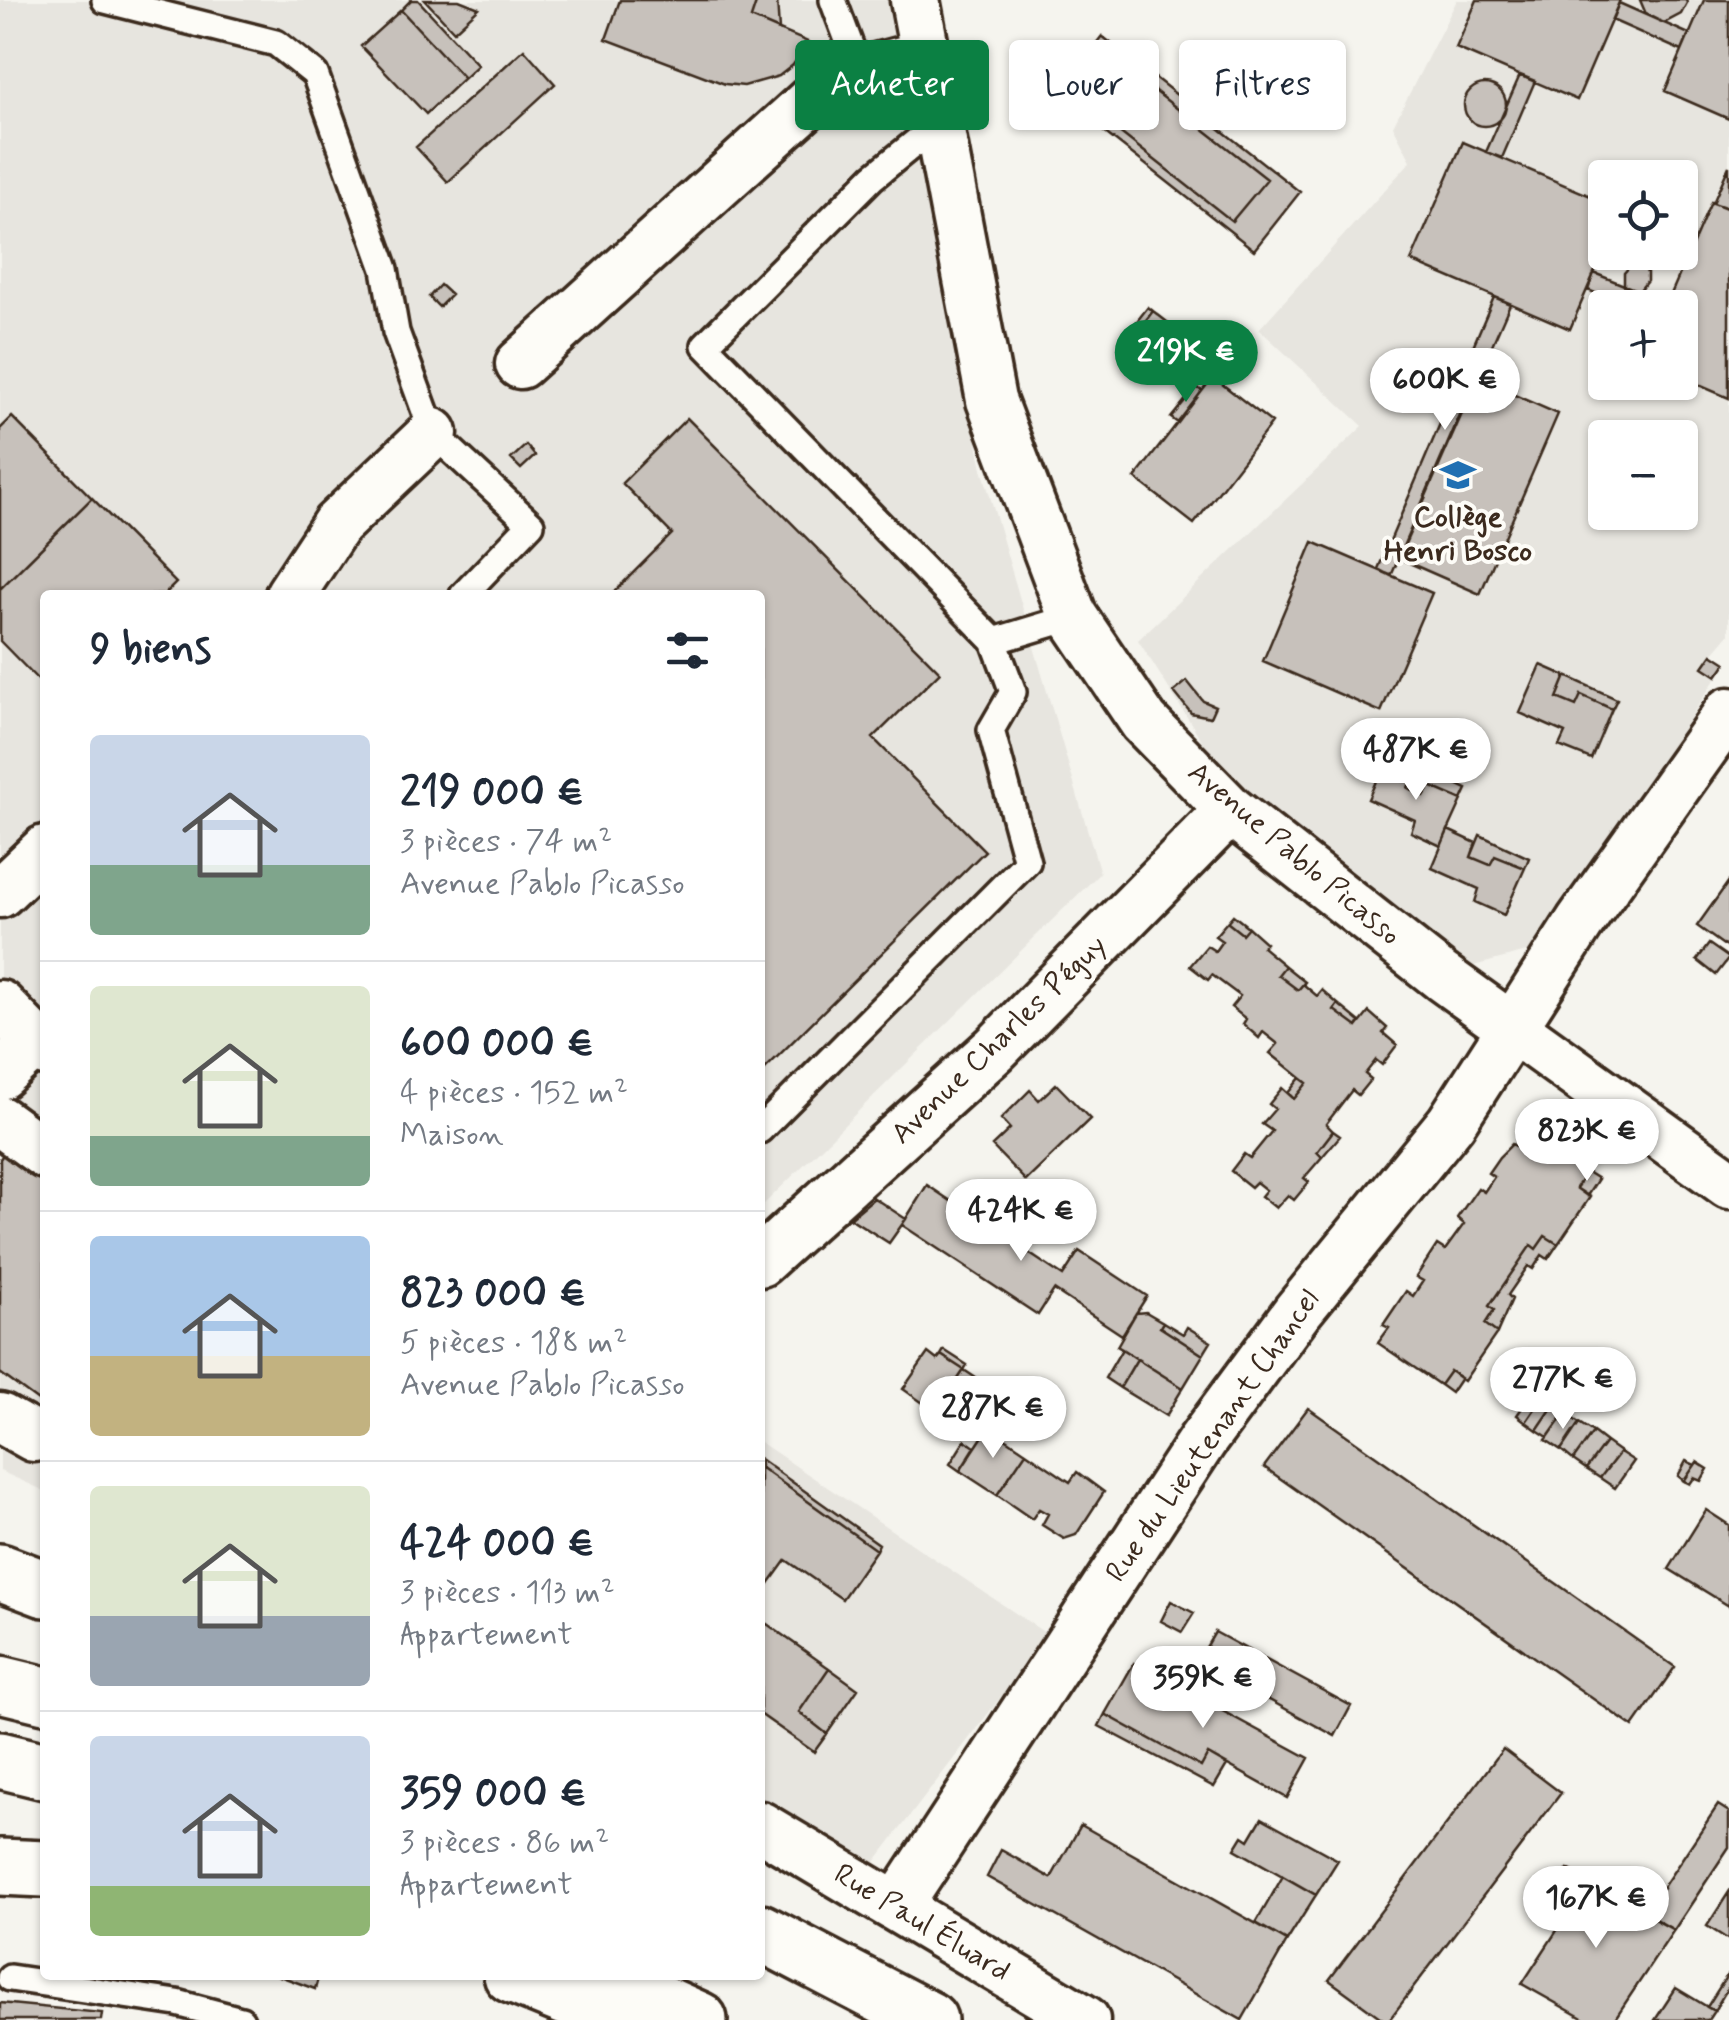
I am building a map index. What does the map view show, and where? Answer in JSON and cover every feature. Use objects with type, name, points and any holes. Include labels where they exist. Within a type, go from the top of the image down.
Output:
[{"type":"highway","points":[[0,1572],[40,1587]]},
{"type":"highway","points":[[0,1684],[40,1694]]},
{"type":"highway","points":[[0,1760],[40,1770]]},
{"type":"highway","points":[[0,1867],[40,1869]]},
{"type":"highway","points":[[765,1935],[929,2020]]},
{"type":"highway","points":[[765,1974],[854,2020]]},
{"type":"highway","points":[[524,1980],[622,2020]]},
{"type":"highway","points":[[610,1980],[699,2020]]},
{"type":"street","name":"Avenue Pablo Picasso","points":[[915,0],[922,40]]},
{"type":"street","points":[[520,364],[795,114]]},
{"type":"street","name":"Avenue Pablo Picasso","points":[[939,130],[990,400],[1073,617],[1144,722],[1230,810],[1513,1028],[1729,1184]]},
{"type":"street","points":[[293,590],[336,526],[433,433]]},
{"type":"street","name":"Rue du Lieutenant Chancel","points":[[897,1907],[1202,1441],[1298,1312],[1452,1122],[1580,922],[1729,712]]},
{"type":"street","name":"Avenue Charles Péguy","points":[[765,1253],[778,1229],[996,1049],[1230,810]]},
{"type":"street","points":[[0,893],[40,855]]},
{"type":"street","points":[[0,1005],[40,1045]]},
{"type":"street","points":[[0,1075],[40,1047]]},
{"type":"street","points":[[0,1120],[40,1150]]},
{"type":"street","name":"Rue Paul Éluard","points":[[765,1829],[1085,2020]]},
{"type":"lane","points":[[105,0],[276,43],[315,74],[386,269],[396,332],[433,433],[531,524],[469,590]]},
{"type":"lane","points":[[833,0],[848,40]]},
{"type":"lane","points":[[765,1125],[1027,862],[991,730],[1012,692],[994,641],[705,345],[872,177],[931,130]]},
{"type":"lane","points":[[994,641],[1073,617]]},
{"type":"lane","points":[[10,1978],[170,2011],[241,2020]]},
{"type":"shaded area","points":[[0,0],[893,0],[901,40],[795,40],[795,130],[918,130],[982,469],[1100,873],[765,1203],[765,590],[40,590],[40,1489],[0,1471]]},
{"type":"shaded area","name":"Collège Henri Bosco","points":[[1457,0],[1729,0],[1729,634],[1712,654],[1726,663],[1538,949],[1462,969],[1322,860],[1213,758],[1138,640],[1363,426],[1259,329],[1411,161],[1393,126]]},
{"type":"shaded area","points":[[765,1445],[1048,1635],[868,1871],[765,1813]]},
{"type":"building","points":[[411,0],[418,0],[478,65],[464,78],[401,10]]},
{"type":"building","points":[[425,0],[459,0],[479,8],[454,31]]},
{"type":"building","points":[[620,0],[757,0],[751,18],[803,40],[795,40],[795,62],[779,76],[744,86],[725,84],[606,39]]},
{"type":"building","points":[[757,0],[777,0],[779,30],[751,18]]},
{"type":"building","points":[[1477,0],[1620,0],[1577,100],[1456,48]]},
{"type":"building","points":[[1640,0],[1687,3],[1681,14],[1664,23],[1646,14]]},
{"type":"building","points":[[1704,0],[1729,0],[1729,119],[1665,91]]},
{"type":"building","points":[[1619,3],[1689,34],[1682,51],[1612,20]]},
{"type":"building","points":[[401,10],[464,78],[426,114],[361,46]]},
{"type":"building","points":[[524,49],[555,84],[448,182],[416,147]]},
{"type":"building","points":[[1520,75],[1535,81],[1502,158],[1486,152]]},
{"type":"building","points":[[1159,81],[1179,97],[1179,110],[1159,94]]},
{"type":"building","points":[[1485,84],[1500,90],[1506,105],[1500,120],[1485,126],[1470,120],[1464,105],[1470,90]]},
{"type":"building","points":[[1159,94],[1179,110],[1179,130],[1205,130],[1267,179],[1232,221],[1117,130],[1159,130]]},
{"type":"building","points":[[1102,130],[1117,130],[1232,221],[1267,179],[1205,130],[1221,130],[1300,192],[1254,250]]},
{"type":"building","points":[[1463,142],[1588,195],[1588,270],[1595,270],[1570,329],[1411,261]]},
{"type":"building","points":[[1729,166],[1729,205],[1728,208],[1713,203]]},
{"type":"building","points":[[1711,202],[1729,209],[1729,398],[1698,385],[1698,290],[1673,290],[1681,270],[1698,270],[1698,232]]},
{"type":"building","points":[[1646,270],[1647,281],[1636,290],[1624,285],[1624,273]]},
{"type":"building","points":[[1594,273],[1635,290],[1588,290]]},
{"type":"building","points":[[440,285],[451,295],[439,307],[429,297]]},
{"type":"building","points":[[1494,297],[1510,304],[1391,576],[1378,569]]},
{"type":"building","points":[[1148,307],[1153,311],[1135,334],[1130,330]]},
{"type":"building","points":[[1153,311],[1202,349],[1189,365],[1141,327]]},
{"type":"building","points":[[1141,327],[1189,365],[1197,355],[1184,372],[1135,334]]},
{"type":"building","points":[[1213,377],[1272,423],[1194,524],[1135,478]]},
{"type":"building","points":[[1476,378],[1558,414],[1480,594],[1398,558]]},
{"type":"building","points":[[1196,387],[1202,391],[1178,423],[1171,418]]},
{"type":"building","points":[[12,417],[92,498],[0,589],[0,429]]},
{"type":"building","points":[[687,418],[940,672],[873,738],[985,851],[765,1069],[765,590],[616,590],[672,534],[622,483]]},
{"type":"building","points":[[526,445],[535,456],[521,469],[511,459]]},
{"type":"building","points":[[92,498],[176,583],[169,590],[40,590],[40,682],[0,641],[0,589]]},
{"type":"building","points":[[1313,542],[1432,593],[1381,712],[1263,661]]},
{"type":"building","points":[[1712,654],[1726,663],[1717,676],[1703,667]]},
{"type":"building","points":[[1541,665],[1566,676],[1557,698],[1576,706],[1581,695],[1612,709],[1591,759],[1559,746],[1565,733],[1520,713]]},
{"type":"building","points":[[1566,676],[1617,699],[1612,709],[1581,695],[1576,706],[1557,698]]},
{"type":"building","points":[[1187,681],[1203,701],[1215,706],[1210,717],[1191,713],[1174,692]]},
{"type":"building","points":[[1385,761],[1414,773],[1408,788],[1424,796],[1430,786],[1462,800],[1441,846],[1411,832],[1415,820],[1368,799]]},
{"type":"building","points":[[1417,765],[1467,789],[1462,800],[1430,786],[1424,796],[1408,788]]},
{"type":"building","points":[[1448,830],[1476,843],[1471,857],[1490,865],[1495,856],[1525,868],[1504,915],[1475,902],[1479,889],[1432,868]]},
{"type":"building","points":[[1480,835],[1529,858],[1525,868],[1495,856],[1490,865],[1471,857]]},
{"type":"building","points":[[1729,881],[1729,949],[1697,926]]},
{"type":"building","points":[[1233,915],[1248,927],[1242,934],[1227,922]]},
{"type":"building","points":[[1227,922],[1242,934],[1248,927],[1266,943],[1262,947],[1285,966],[1278,975],[1298,990],[1303,984],[1317,996],[1322,990],[1338,1004],[1334,1010],[1357,1027],[1369,1012],[1387,1028],[1383,1033],[1397,1045],[1382,1065],[1376,1060],[1365,1074],[1371,1079],[1358,1095],[1352,1090],[1326,1124],[1333,1131],[1317,1152],[1322,1157],[1304,1178],[1309,1182],[1294,1200],[1288,1195],[1276,1208],[1261,1196],[1266,1190],[1256,1182],[1251,1187],[1231,1171],[1244,1154],[1250,1158],[1272,1131],[1262,1124],[1275,1109],[1269,1104],[1282,1088],[1294,1099],[1307,1083],[1270,1053],[1278,1044],[1263,1032],[1259,1038],[1243,1024],[1246,1019],[1231,1007],[1240,996],[1212,975],[1208,980],[1190,966],[1207,946],[1215,951],[1222,941],[1215,936]]},
{"type":"building","points":[[1709,944],[1729,958],[1716,975],[1697,960]]},
{"type":"building","points":[[1285,966],[1305,982],[1298,990],[1278,975]]},
{"type":"building","points":[[1338,1004],[1360,1022],[1357,1027],[1334,1010]]},
{"type":"building","points":[[1300,1078],[1307,1083],[1294,1099],[1288,1093]]},
{"type":"building","points":[[1056,1084],[1090,1119],[1026,1181],[992,1146],[1010,1129],[1001,1119],[1030,1090],[1039,1100]]},
{"type":"building","points":[[1333,1131],[1340,1136],[1322,1157],[1317,1152]]},
{"type":"building","points":[[1542,1140],[1587,1172],[1576,1188],[1590,1197],[1558,1244],[1545,1236],[1536,1249],[1531,1245],[1489,1306],[1494,1310],[1485,1324],[1497,1333],[1464,1381],[1450,1371],[1440,1385],[1378,1343],[1389,1328],[1383,1325],[1406,1291],[1413,1296],[1423,1281],[1416,1277],[1437,1245],[1445,1250],[1464,1224],[1457,1218],[1478,1188],[1484,1192],[1494,1177],[1488,1173],[1499,1157],[1512,1144],[1531,1155]]},
{"type":"building","points":[[6,1150],[40,1175],[40,1402],[0,1373],[0,1159]]},
{"type":"building","points":[[1587,1172],[1598,1179],[1587,1196],[1576,1188]]},
{"type":"building","points":[[927,1185],[1063,1276],[1079,1251],[1147,1296],[1122,1335],[1054,1290],[1038,1315],[902,1225]]},
{"type":"building","points":[[874,1198],[906,1219],[889,1243],[850,1218]]},
{"type":"building","points":[[1545,1236],[1558,1244],[1548,1259],[1542,1255],[1533,1269],[1528,1266],[1508,1295],[1512,1299],[1497,1333],[1485,1324],[1494,1310],[1489,1306],[1531,1245],[1536,1249]]},
{"type":"building","points":[[1146,1312],[1163,1322],[1160,1327],[1203,1355],[1183,1388],[1117,1346],[1136,1313]]},
{"type":"building","points":[[1163,1322],[1183,1334],[1187,1327],[1211,1342],[1203,1355],[1160,1327]]},
{"type":"building","points":[[1122,1349],[1137,1359],[1120,1388],[1105,1378]]},
{"type":"building","points":[[944,1350],[967,1365],[964,1370],[941,1355]]},
{"type":"building","points":[[928,1353],[937,1360],[941,1355],[964,1370],[936,1412],[903,1389]]},
{"type":"building","points":[[1137,1359],[1183,1388],[1166,1416],[1120,1388]]},
{"type":"building","points":[[964,1370],[979,1380],[965,1401],[950,1391]]},
{"type":"building","points":[[1450,1371],[1461,1378],[1451,1393],[1440,1385]]},
{"type":"building","points":[[1534,1391],[1543,1397],[1526,1422],[1517,1415]]},
{"type":"building","points":[[1543,1397],[1554,1405],[1537,1430],[1526,1422]]},
{"type":"building","points":[[1554,1405],[1565,1413],[1548,1437],[1537,1430]]},
{"type":"building","points":[[1308,1408],[1675,1667],[1633,1727],[1264,1467]]},
{"type":"building","points":[[1565,1413],[1579,1423],[1561,1450],[1546,1440]]},
{"type":"building","points":[[1579,1423],[1593,1432],[1573,1460],[1561,1450]]},
{"type":"building","points":[[989,1427],[1026,1452],[997,1495],[960,1471]]},
{"type":"building","points":[[1593,1432],[1606,1442],[1586,1469],[1573,1460]]},
{"type":"building","points":[[965,1440],[975,1447],[960,1471],[950,1464]]},
{"type":"building","points":[[1606,1442],[1620,1452],[1600,1478],[1586,1469]]},
{"type":"building","points":[[1026,1452],[1070,1482],[1077,1472],[1104,1492],[1076,1535],[1064,1539],[1042,1525],[1048,1514],[1039,1509],[1032,1519],[997,1495]]},
{"type":"building","points":[[1620,1452],[1634,1461],[1615,1488],[1600,1478]]},
{"type":"building","points":[[1686,1461],[1695,1465],[1684,1481],[1678,1476]]},
{"type":"building","points":[[1697,1462],[1708,1469],[1701,1481],[1694,1478],[1690,1484],[1684,1481]]},
{"type":"building","points":[[765,1463],[879,1544],[876,1550],[765,1471]]},
{"type":"building","points":[[765,1471],[876,1550],[842,1599],[786,1560],[765,1589]]},
{"type":"building","points":[[1706,1510],[1729,1525],[1729,1606],[1669,1569]]},
{"type":"building","points":[[1171,1601],[1194,1613],[1182,1632],[1161,1621]]},
{"type":"building","points":[[765,1625],[829,1668],[799,1712],[827,1734],[814,1752],[765,1718]]},
{"type":"building","points":[[1215,1632],[1351,1706],[1335,1736],[1198,1661]]},
{"type":"building","points":[[1134,1663],[1309,1758],[1287,1798],[1208,1754],[1201,1767],[1105,1714]]},
{"type":"building","points":[[829,1668],[858,1689],[827,1734],[799,1712]]},
{"type":"building","points":[[1105,1714],[1201,1767],[1208,1754],[1227,1765],[1214,1787],[1099,1726]]},
{"type":"building","points":[[1503,1749],[1561,1793],[1389,2020],[1384,2020],[1329,1980]]},
{"type":"building","points":[[1718,1805],[1729,1812],[1729,1847],[1674,1930],[1645,1914]]},
{"type":"building","points":[[1262,1818],[1338,1860],[1316,1895],[1235,1849],[1243,1836],[1249,1840]]},
{"type":"building","points":[[1081,1825],[1287,1941],[1242,2020],[987,1877],[1001,1850],[1051,1878]]},
{"type":"building","points":[[1568,1869],[1674,1930],[1614,2020],[1586,2020],[1522,1984],[1569,1912],[1548,1898]]},
{"type":"building","points":[[1283,1876],[1316,1895],[1287,1941],[1256,1923]]},
{"type":"building","points":[[1729,1892],[1729,1940],[1707,1926]]},
{"type":"building","points":[[1729,1972],[1729,1986],[1714,2011],[1707,2007]]},
{"type":"building","points":[[291,1980],[318,1980],[315,1989]]},
{"type":"building","points":[[1676,1988],[1714,2011],[1708,2020],[1655,2020]]},
{"type":"building","points":[[0,2003],[102,2013],[101,2020],[0,2020]]},
{"type":"place","name":"Collège Henri Bosco","points":[[1458,475]]}]
